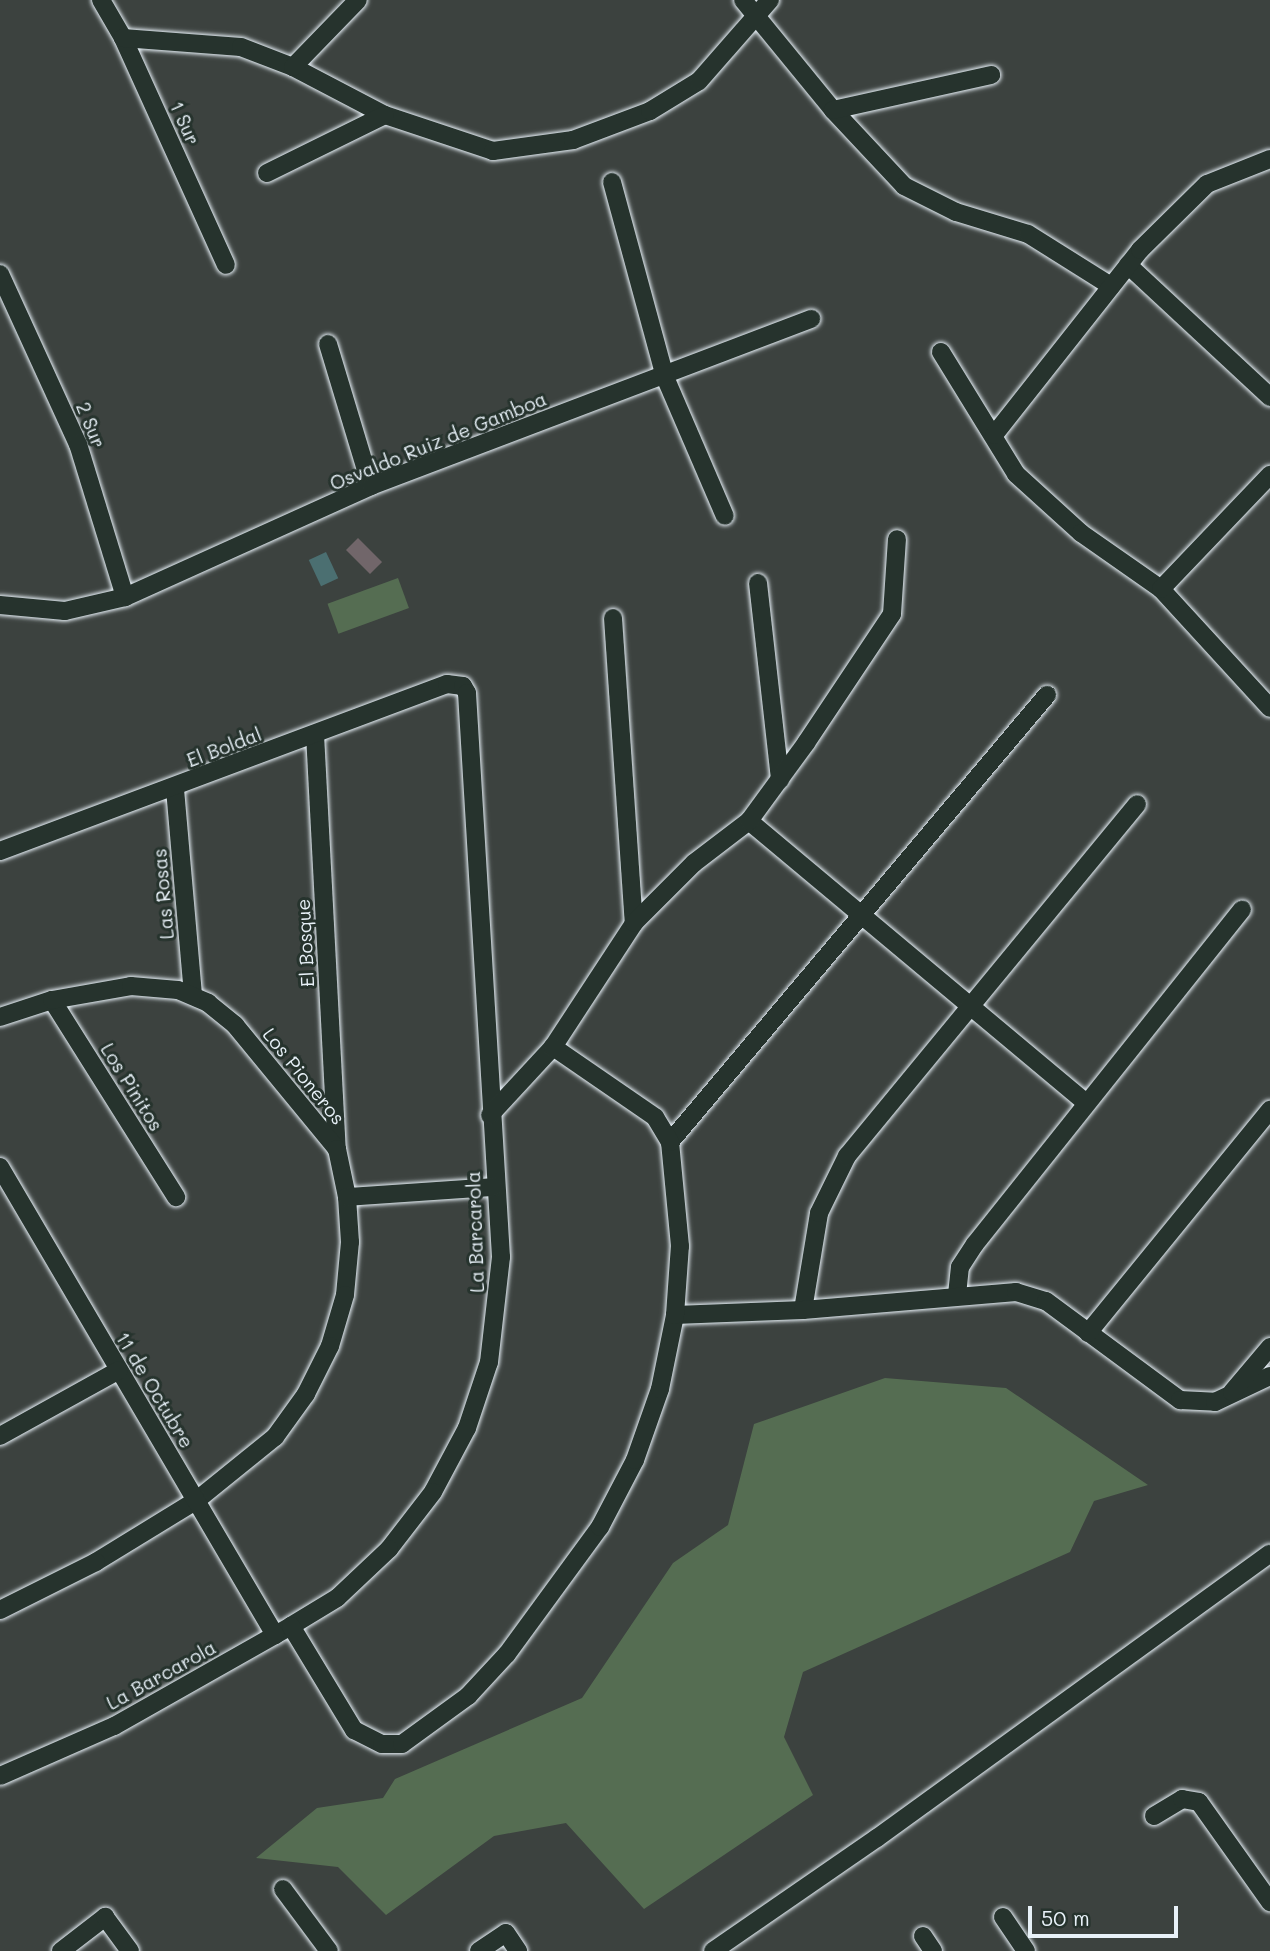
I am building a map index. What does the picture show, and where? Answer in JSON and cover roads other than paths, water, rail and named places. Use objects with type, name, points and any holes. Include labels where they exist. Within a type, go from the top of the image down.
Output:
[{"type":"street","points":[[292,67],[358,0]]},
{"type":"street","points":[[743,0],[834,110],[904,186],[956,212],[1028,234],[1111,286]]},
{"type":"street","points":[[123,38],[241,47],[292,67],[386,115],[493,151],[573,140],[650,111],[699,81],[770,0]]},
{"type":"street","name":"1 Sur","points":[[103,1],[123,38],[226,265]]},
{"type":"street","points":[[834,110],[991,75]]},
{"type":"street","points":[[267,173],[386,115]]},
{"type":"street","points":[[993,435],[1128,265],[1207,184],[1270,159]]},
{"type":"street","points":[[612,182],[665,377],[725,516]]},
{"type":"street","points":[[1128,265],[1270,397]]},
{"type":"street","name":"2 Sur","points":[[0,274],[78,444],[125,597]]},
{"type":"street","name":"Osvaldo Ruiz de Gamboa","points":[[0,605],[65,611],[125,597],[371,486],[665,377],[811,319]]},
{"type":"street","points":[[328,344],[371,486]]},
{"type":"street","points":[[941,352],[1016,474],[1081,533],[1160,589],[1270,708]]},
{"type":"street","points":[[1160,589],[1270,475]]},
{"type":"street","points":[[490,1115],[553,1047],[634,923],[694,863],[748,821],[780,780],[892,614],[897,539]]},
{"type":"street","points":[[758,583],[780,780]]},
{"type":"street","points":[[613,618],[634,923]]},
{"type":"street","name":"El Boldal","points":[[0,851],[175,789],[447,684],[463,686]]},
{"type":"street","name":"La Barcarola","points":[[0,1776],[114,1726],[337,1598],[389,1549],[433,1492],[467,1428],[489,1362],[500,1292],[467,693],[463,686]]},
{"type":"street","points":[[670,1142],[1047,695]]},
{"type":"street","name":"El Bosque","points":[[315,734],[337,1149]]},
{"type":"street","name":"Las Rosas","points":[[175,789],[193,995]]},
{"type":"street","points":[[803,1310],[818,1213],[847,1156],[1137,804]]},
{"type":"street","points":[[748,821],[1086,1103]]},
{"type":"street","points":[[957,1295],[965,1258],[1242,909]]},
{"type":"street","name":"Los Pioneros","points":[[0,1017],[52,999],[147,985],[193,995],[235,1025],[337,1149],[347,1197],[350,1242],[345,1295],[319,1370],[275,1437],[197,1500],[85,1568],[0,1610]]},
{"type":"street","name":"Los Pinitos","points":[[52,999],[176,1197]]},
{"type":"street","points":[[291,1626],[347,1721],[362,1736],[382,1744],[402,1744],[446,1714],[507,1654],[600,1527],[649,1425],[675,1315],[679,1223],[670,1142],[655,1117],[553,1047]]},
{"type":"street","points":[[1088,1333],[1270,1110]]},
{"type":"street","name":"11 de Octubre","points":[[0,1167],[275,1635]]},
{"type":"street","points":[[347,1197],[494,1187]]},
{"type":"street","points":[[675,1315],[803,1310],[957,1295],[1027,1293],[1046,1301],[1180,1400],[1205,1403],[1226,1399],[1270,1376]]},
{"type":"street","points":[[1226,1399],[1270,1347]]},
{"type":"street","points":[[0,1436],[119,1370]]},
{"type":"street","points":[[713,1951],[877,1838],[1270,1553]]},
{"type":"street","points":[[1154,1816],[1186,1798],[1199,1802],[1270,1902]]},
{"type":"street","points":[[282,1889],[329,1951]]},
{"type":"street","points":[[61,1951],[105,1917],[130,1951]]},
{"type":"street","points":[[1003,1917],[1026,1951]]},
{"type":"street","points":[[479,1951],[506,1933],[518,1951]]},
{"type":"water","points":[[326,552],[338,578],[321,586],[309,560]]}]
